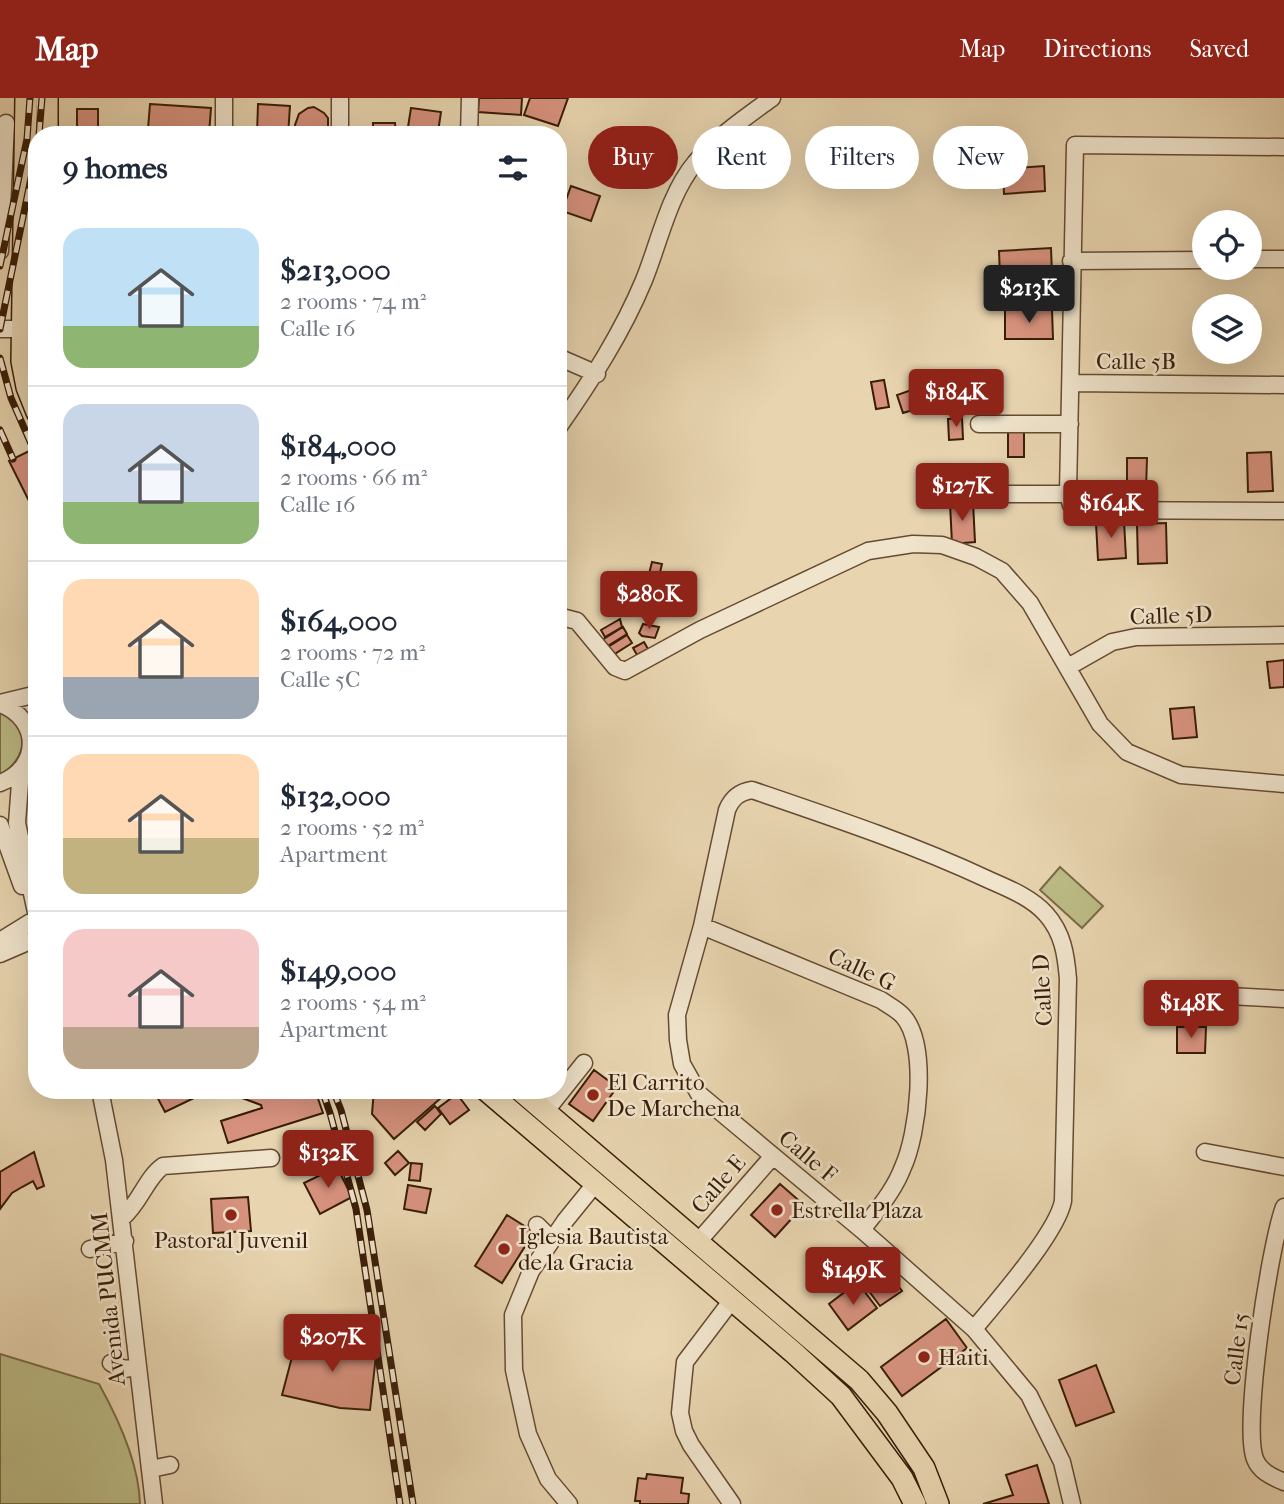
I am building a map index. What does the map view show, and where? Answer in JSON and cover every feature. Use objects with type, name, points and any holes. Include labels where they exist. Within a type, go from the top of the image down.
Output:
[{"type":"main road","points":[[26,98],[11,329],[28,386]]},
{"type":"main road","points":[[47,98],[47,126]]},
{"type":"main road","points":[[496,1099],[841,1396],[902,1478],[915,1504]]},
{"type":"main road","points":[[530,1099],[859,1380],[887,1413],[924,1468],[938,1504]]},
{"type":"street","points":[[224,98],[224,126]]},
{"type":"street","points":[[340,98],[341,126]]},
{"type":"street","points":[[469,126],[470,98]]},
{"type":"street","points":[[567,416],[597,374],[643,282],[673,201],[694,164],[761,101]]},
{"type":"street","points":[[0,251],[6,123]]},
{"type":"street","points":[[1069,499],[1075,145],[1284,147]]},
{"type":"street","points":[[1262,259],[1284,259]]},
{"type":"street","points":[[1071,261],[1192,260]]},
{"type":"street","points":[[567,361],[597,374]]},
{"type":"street","name":"Calle 5B","points":[[1071,383],[1284,384]]},
{"type":"street","points":[[979,424],[1070,424]]},
{"type":"street","points":[[979,494],[1069,499],[1082,510],[1284,511]]},
{"type":"street","points":[[567,618],[577,621],[614,667],[625,671],[700,630],[868,551],[913,544],[942,545],[976,557],[1002,571],[1030,603],[1100,724],[1127,752],[1181,775],[1284,784]]},
{"type":"street","name":"Calle 5D","points":[[1068,667],[1112,642],[1136,637],[1284,635]]},
{"type":"street","points":[[0,703],[28,696]]},
{"type":"street","points":[[0,703],[20,715],[28,729]]},
{"type":"street","points":[[0,783],[21,770],[28,759]]},
{"type":"street","points":[[21,770],[17,823],[28,874]]},
{"type":"street","name":"Calle D","points":[[741,792],[752,790],[956,864],[1035,904],[1050,920],[1062,940],[1068,979],[1065,1149],[1060,1214],[1021,1271],[974,1329]]},
{"type":"street","name":"Calle F","points":[[741,792],[731,801],[727,810],[702,926],[677,1015],[682,1064],[699,1094],[862,1230],[974,1329],[1029,1395],[1062,1462],[1072,1504]]},
{"type":"street","points":[[0,825],[28,900]]},
{"type":"street","points":[[0,941],[28,921]]},
{"type":"street","name":"Calle G","points":[[702,926],[881,1000],[903,1016],[908,1024],[916,1048],[917,1066],[917,1098],[912,1138],[904,1166],[892,1191],[862,1230]]},
{"type":"street","points":[[0,954],[28,942]]},
{"type":"street","points":[[1228,996],[1284,999]]},
{"type":"street","points":[[567,1084],[584,1063]]},
{"type":"street","name":"Avenida PUCMM","points":[[102,1099],[114,1160],[125,1241],[154,1504]]},
{"type":"street","points":[[545,1112],[555,1099]]},
{"type":"street","points":[[1205,1152],[1284,1167]]},
{"type":"street","name":"Calle E","points":[[697,1243],[773,1156]]},
{"type":"street","points":[[122,1218],[136,1204],[163,1166],[271,1158]]},
{"type":"street","points":[[569,1504],[548,1479],[528,1434],[514,1370],[513,1315],[531,1271],[595,1184]]},
{"type":"street","name":"Calle 15","points":[[1284,1207],[1263,1311],[1253,1404],[1252,1446],[1256,1462],[1268,1475],[1284,1482]]},
{"type":"street","points":[[537,1225],[552,1240]]},
{"type":"street","points":[[90,1250],[125,1241]]},
{"type":"street","points":[[732,1300],[685,1362],[680,1390],[680,1413],[691,1445],[732,1504]]},
{"type":"street","points":[[111,1363],[124,1369],[138,1367]]},
{"type":"street","points":[[151,1469],[170,1465]]},
{"type":"green space","points":[[0,712],[18,726],[22,743],[16,760],[0,775]]},
{"type":"green space","points":[[1060,867],[1103,906],[1082,928],[1040,890]]},
{"type":"green space","points":[[0,1354],[99,1384],[127,1442],[136,1473],[140,1504],[0,1504]]},
{"type":"building","points":[[479,98],[522,98],[521,115],[478,112]]},
{"type":"building","points":[[530,98],[568,98],[558,126],[524,115]]},
{"type":"building","points":[[150,104],[211,108],[210,126],[148,126]]},
{"type":"building","points":[[258,104],[290,106],[289,126],[257,126]]},
{"type":"building","points":[[314,107],[324,113],[328,118],[328,126],[295,126],[299,114]]},
{"type":"building","points":[[411,108],[441,112],[439,126],[408,126]]},
{"type":"building","points":[[77,109],[98,109],[98,126],[77,126]]},
{"type":"building","points":[[373,123],[395,123],[395,126],[373,126]]},
{"type":"building","points":[[1044,166],[1045,191],[1004,194],[1004,189],[1028,189],[1028,167]]},
{"type":"building","points":[[571,186],[600,196],[591,221],[567,213],[567,197]]},
{"type":"building","points":[[1051,248],[1052,274],[1000,277],[999,251]]},
{"type":"building","points":[[1005,310],[1052,310],[1053,339],[1005,339]]},
{"type":"building","points":[[884,380],[889,407],[876,409],[871,382]]},
{"type":"building","points":[[920,387],[926,406],[903,413],[897,395]]},
{"type":"building","points":[[962,418],[963,439],[949,440],[948,419]]},
{"type":"building","points":[[1008,429],[1024,429],[1024,457],[1008,457]]},
{"type":"building","points":[[28,452],[28,499],[9,461]]},
{"type":"building","points":[[1271,452],[1273,491],[1248,492],[1247,453]]},
{"type":"building","points":[[1127,458],[1147,458],[1146,490],[1127,490]]},
{"type":"building","points":[[973,502],[975,542],[952,544],[950,503]]},
{"type":"building","points":[[1124,521],[1126,558],[1098,560],[1096,523]]},
{"type":"building","points":[[1166,523],[1167,563],[1138,564],[1137,524]]},
{"type":"building","points":[[652,562],[662,564],[656,589],[646,586]]},
{"type":"building","points":[[622,572],[639,572],[639,583],[621,583]]},
{"type":"building","points":[[620,619],[622,627],[605,637],[601,630]]},
{"type":"building","points":[[643,624],[659,627],[655,638],[639,633]]},
{"type":"building","points":[[623,627],[627,634],[606,647],[602,640]]},
{"type":"building","points":[[627,635],[632,643],[613,655],[608,647]]},
{"type":"building","points":[[644,642],[648,649],[637,655],[633,648]]},
{"type":"building","points":[[1284,660],[1284,687],[1270,688],[1267,662]]},
{"type":"building","points":[[1194,707],[1197,737],[1173,739],[1170,709]]},
{"type":"building","points":[[1177,1027],[1206,1027],[1205,1053],[1177,1053]]},
{"type":"building","name":"El Carrito De Marchena","points":[[594,1070],[617,1087],[593,1121],[569,1104]]},
{"type":"building","points":[[158,1099],[192,1099],[165,1112]]},
{"type":"building","points":[[245,1099],[318,1099],[323,1113],[228,1143],[221,1121],[262,1108],[261,1105]]},
{"type":"building","points":[[373,1099],[440,1099],[394,1139],[372,1114]]},
{"type":"building","points":[[450,1099],[461,1099],[469,1110],[450,1124],[438,1108]]},
{"type":"building","points":[[435,1106],[441,1114],[425,1130],[417,1122]]},
{"type":"building","points":[[398,1151],[409,1163],[395,1175],[385,1163]]},
{"type":"building","points":[[34,1152],[44,1186],[37,1189],[33,1181],[12,1193],[0,1209],[0,1172]]},
{"type":"building","points":[[411,1163],[422,1164],[420,1181],[409,1180]]},
{"type":"building","points":[[337,1167],[352,1197],[320,1214],[304,1183]]},
{"type":"building","name":"Estrella Plaza","points":[[780,1184],[804,1205],[775,1237],[751,1215]]},
{"type":"building","points":[[408,1185],[431,1189],[426,1213],[404,1209]]},
{"type":"building","name":"Pastoral Juvenil","points":[[248,1197],[251,1231],[213,1233],[211,1199]]},
{"type":"building","name":"Iglesia Bautista de la Gracia","points":[[507,1215],[534,1232],[502,1283],[475,1266]]},
{"type":"building","points":[[882,1263],[902,1291],[880,1306],[860,1279]]},
{"type":"building","points":[[861,1287],[877,1308],[848,1330],[829,1304],[850,1288],[853,1292]]},
{"type":"building","name":"Haiti","points":[[946,1319],[967,1348],[902,1396],[881,1367]]},
{"type":"building","points":[[297,1338],[377,1346],[370,1410],[340,1408],[282,1395]]},
{"type":"building","points":[[1096,1365],[1114,1412],[1076,1426],[1059,1380]]},
{"type":"building","points":[[1037,1465],[1049,1504],[983,1504],[1013,1495],[1006,1475]]},
{"type":"building","points":[[647,1474],[683,1478],[681,1493],[689,1494],[688,1504],[640,1504],[640,1501],[635,1501],[638,1478],[646,1479]]},
{"type":"railway","points":[[0,266],[27,139],[30,98]]},
{"type":"railway","points":[[40,126],[42,98]]},
{"type":"railway","points":[[0,329],[28,193]]},
{"type":"railway","points":[[0,358],[11,398],[28,437]]},
{"type":"railway","points":[[0,430],[13,459]]},
{"type":"railway","points":[[325,1099],[356,1209],[400,1504]]},
{"type":"railway","points":[[337,1099],[367,1210],[413,1504]]},
{"type":"place","name":"El Carrito De Marchena","points":[[593,1095]]},
{"type":"place","name":"Estrella Plaza","points":[[777,1210]]},
{"type":"place","name":"Pastoral Juvenil","points":[[231,1215]]},
{"type":"place","name":"Iglesia Bautista de la Gracia","points":[[504,1249]]},
{"type":"place","name":"Haiti","points":[[924,1357]]}]
